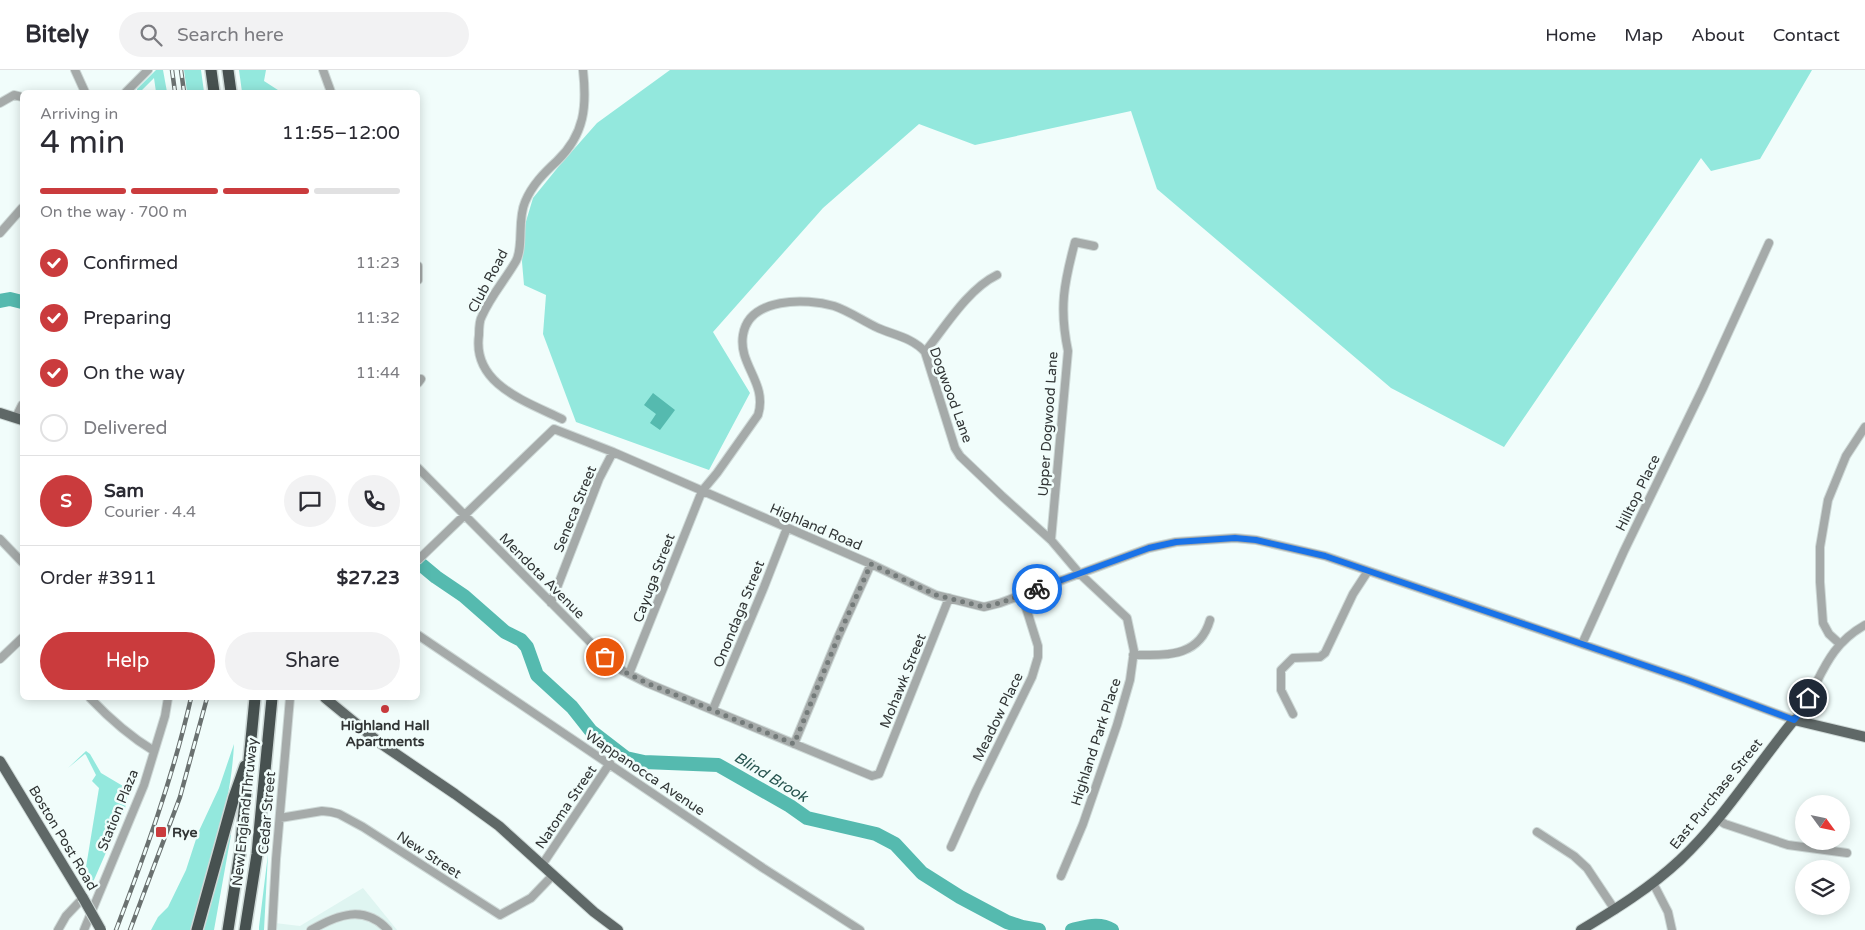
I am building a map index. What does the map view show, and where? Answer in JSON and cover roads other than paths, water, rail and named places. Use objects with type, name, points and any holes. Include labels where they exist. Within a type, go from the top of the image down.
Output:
[{"type":"highway","points":[[211,70],[214,90]]},
{"type":"highway","points":[[228,70],[231,90]]},
{"type":"highway","name":"New England Thruway","points":[[228,930],[240,853],[255,700]]},
{"type":"highway","name":"New England Thruway","points":[[245,930],[257,854],[272,700]]},
{"type":"highway","points":[[197,930],[234,797],[250,750]]},
{"type":"main road","points":[[0,413],[19,418]]},
{"type":"main road","points":[[327,700],[380,743],[486,816],[594,912],[618,930]]},
{"type":"main road","points":[[1794,720],[1865,737]]},
{"type":"main road","name":"East Purchase Street","points":[[1581,930],[1653,884],[1691,849],[1717,819],[1794,720]]},
{"type":"main road","name":"Boston Post Road","points":[[0,761],[3,773],[83,898],[101,930]]},
{"type":"street","points":[[75,70],[84,90]]},
{"type":"street","points":[[128,90],[148,70]]},
{"type":"street","points":[[323,70],[330,89]]},
{"type":"street","name":"Club Road","points":[[562,419],[494,382],[478,355],[478,344],[481,317],[517,259],[521,212],[526,200],[538,180],[571,145],[579,129],[584,114],[586,94],[583,70]]},
{"type":"street","points":[[0,103],[14,95],[20,96]]},
{"type":"street","points":[[0,233],[20,210]]},
{"type":"street","name":"Upper Dogwood Lane","points":[[1051,540],[1068,351],[1062,298],[1066,272],[1075,242],[1094,246]]},
{"type":"street","name":"Hilltop Place","points":[[1582,644],[1769,243]]},
{"type":"street","points":[[924,352],[974,292],[986,280],[998,275]]},
{"type":"street","name":"Dogwood Lane","points":[[702,491],[758,415],[761,406],[760,392],[746,362],[742,347],[745,326],[761,309],[774,305],[811,301],[834,306],[877,327],[914,342],[924,352],[955,448],[960,456],[1051,540],[1079,573]]},
{"type":"street","points":[[1840,644],[1829,634],[1823,623],[1820,548],[1828,500],[1846,456],[1865,427]]},
{"type":"street","name":"Highland Road","points":[[420,558],[554,430],[612,452],[871,564],[936,595],[984,607],[1149,548],[1176,542],[1235,538],[1256,540],[1325,556],[1687,680],[1794,720]]},
{"type":"street","name":"Seneca Street","points":[[551,603],[612,452]]},
{"type":"street","name":"Mendota Avenue","points":[[420,470],[605,657],[629,674],[872,776],[880,772]]},
{"type":"street","name":"Cayuga Street","points":[[629,674],[702,491]]},
{"type":"street","name":"Onondaga Street","points":[[713,709],[787,528]]},
{"type":"street","points":[[0,539],[20,560]]},
{"type":"street","points":[[794,744],[871,564]]},
{"type":"street","points":[[1293,714],[1281,690],[1281,670],[1293,658],[1320,657],[1325,653],[1353,594],[1368,571]]},
{"type":"street","name":"Highland Park Place","points":[[1062,876],[1083,824],[1117,725],[1130,680],[1133,655],[1127,618],[1079,573]]},
{"type":"street","name":"Meadow Place","points":[[950,847],[1032,677],[1038,657],[1038,646],[1022,595]]},
{"type":"street","name":"Mohawk Street","points":[[880,772],[949,598]]},
{"type":"street","points":[[1133,655],[1161,655],[1184,652],[1207,632],[1210,620]]},
{"type":"street","points":[[1794,720],[1804,708],[1826,662],[1840,644],[1865,625]]},
{"type":"street","name":"Wappanocca Avenue","points":[[420,636],[610,763],[848,927],[860,930]]},
{"type":"street","points":[[0,659],[20,640]]},
{"type":"street","points":[[92,700],[118,727],[154,751]]},
{"type":"street","name":"Station Plaza","points":[[84,930],[128,819],[140,796],[167,700]]},
{"type":"street","name":"Cedar Street","points":[[272,930],[290,700]]},
{"type":"street","name":"Natoma Street","points":[[542,865],[610,763]]},
{"type":"street","name":"New Street","points":[[280,818],[322,811],[340,814],[500,914],[531,898],[553,875]]},
{"type":"street","points":[[1717,819],[1725,824],[1788,845],[1847,853]]},
{"type":"street","points":[[1537,832],[1574,856],[1587,868],[1615,910]]},
{"type":"street","points":[[1653,884],[1668,912],[1672,930]]},
{"type":"street","points":[[58,930],[66,916],[83,898]]},
{"type":"street","points":[[311,930],[332,918],[358,914],[376,920],[388,930]]},
{"type":"waterway","name":"Blind Brook","points":[[0,301],[10,299],[20,302]]},
{"type":"waterway","name":"Blind Brook","points":[[420,564],[464,596],[505,632],[521,640],[527,647],[537,675],[572,707],[591,731],[626,758],[644,762],[718,765],[790,806],[807,818],[876,834],[895,844],[922,873],[960,897],[1007,922],[1039,930]]},
{"type":"waterway","name":"Blind Brook","points":[[1072,930],[1097,926],[1112,930]]},
{"type":"railway","points":[[172,70],[175,90]]},
{"type":"railway","points":[[181,70],[184,90]]},
{"type":"railway","points":[[116,930],[158,815],[176,757],[191,700]]},
{"type":"railway","points":[[130,930],[180,797],[206,700]]},
{"type":"place","name":"Highland Hall Apartments","points":[[385,709]]},
{"type":"place","name":"Rye","points":[[161,832]]}]
